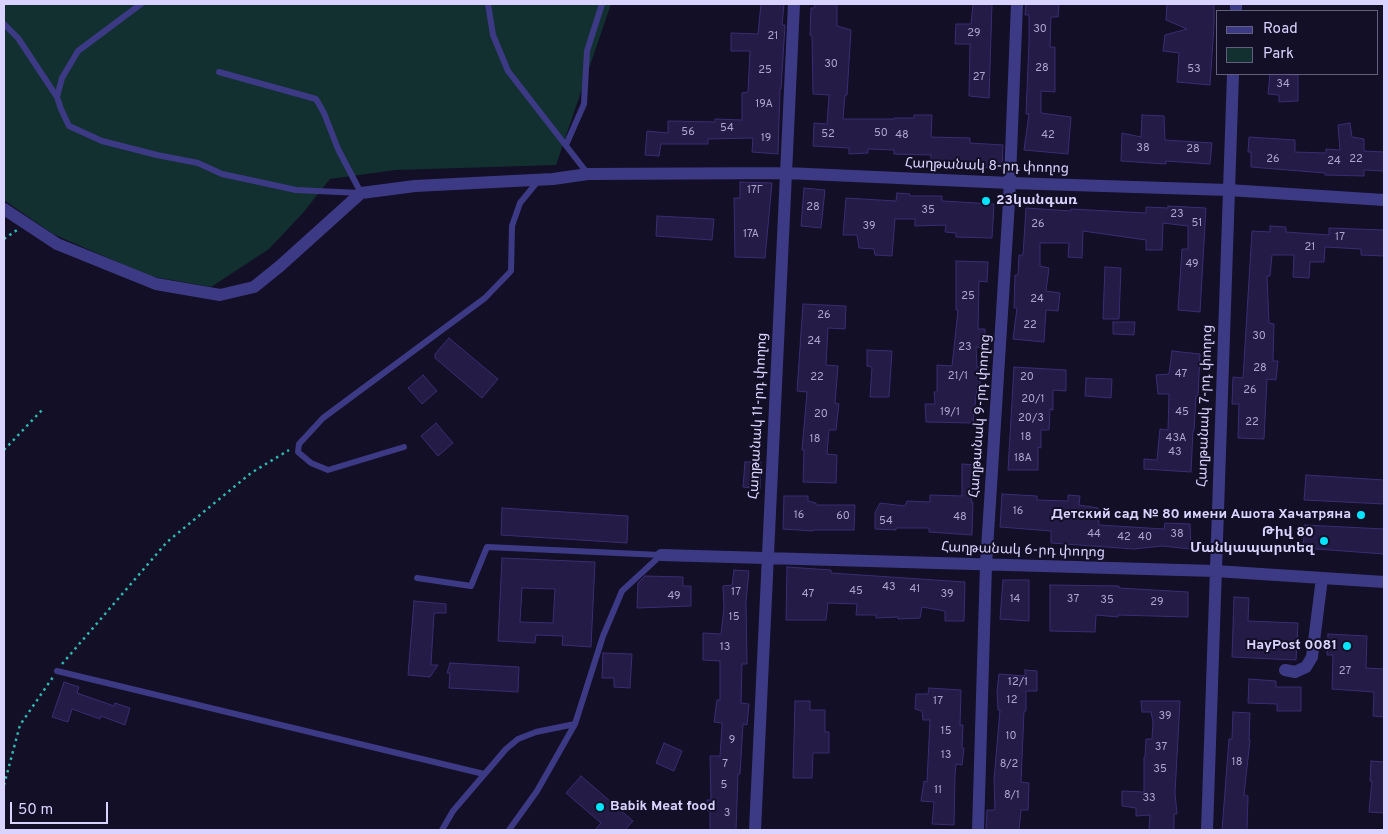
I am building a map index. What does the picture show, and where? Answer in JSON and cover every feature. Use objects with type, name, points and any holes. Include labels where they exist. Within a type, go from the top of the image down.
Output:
[{"type":"street","name":"Հաղթանակ 11-րդ փողոց","points":[[755,830],[794,4]]},
{"type":"street","name":"Հաղթանակ 9-րդ փողոց","points":[[978,830],[986,565],[1010,183],[1016,4]]},
{"type":"street","name":"Հաղթանակ 7-րդ փողոց","points":[[1207,830],[1233,75]]},
{"type":"street","name":"Հաղթանակ 8-րդ փողոց","points":[[361,193],[415,186],[539,180],[588,174],[786,173],[1228,190],[1384,200]]},
{"type":"street","points":[[4,209],[57,244],[156,284],[220,295],[254,287],[361,193]]},
{"type":"street","name":"Հաղթանակ 6-րդ փողոց","points":[[661,555],[1215,570],[1384,582]]},
{"type":"street","points":[[1285,670],[1295,672],[1306,667],[1312,657],[1322,578]]},
{"type":"lane","points":[[57,97],[62,78],[78,51],[141,4]]},
{"type":"lane","points":[[488,4],[493,35],[508,71],[588,174]]},
{"type":"lane","points":[[566,145],[584,104],[587,51],[602,4]]},
{"type":"lane","points":[[4,24],[18,38],[57,97],[60,109],[69,126],[102,141],[198,163],[222,174],[296,190],[361,193]]},
{"type":"lane","points":[[218,72],[316,99],[324,113],[338,149],[361,193]]},
{"type":"lane","points":[[404,447],[328,470],[311,463],[298,452],[299,444],[324,418],[485,298],[511,271],[512,226],[520,203],[539,180]]},
{"type":"lane","points":[[417,578],[470,586],[487,547],[661,555]]},
{"type":"lane","points":[[509,830],[537,790],[575,724],[603,636],[622,591],[661,555]]},
{"type":"lane","points":[[57,671],[484,774]]},
{"type":"lane","points":[[442,830],[453,811],[506,749],[518,739],[536,732],[575,724]]},
{"type":"path","points":[[4,450],[42,410]]},
{"type":"path","points":[[4,785],[20,725],[65,659],[167,542],[251,473],[299,444]]},
{"type":"green space","points":[[4,4],[611,4],[556,165],[396,170],[330,179],[302,214],[269,249],[211,287],[149,276],[53,234],[4,200]]},
{"type":"building","points":[[761,4],[784,4],[782,25],[785,25],[780,89],[778,154],[752,152],[753,138],[708,139],[708,144],[661,144],[659,156],[645,155],[647,131],[668,133],[668,121],[715,122],[715,119],[742,120],[742,93],[748,92],[750,51],[731,51],[731,33],[758,34]]},
{"type":"building","points":[[815,4],[837,4],[837,26],[851,30],[847,95],[845,95],[843,119],[894,119],[914,118],[914,115],[932,115],[931,137],[970,138],[970,143],[1003,145],[1002,168],[931,165],[931,155],[894,154],[894,150],[868,149],[868,153],[849,154],[849,148],[813,146],[814,123],[827,124],[829,95],[813,94],[812,36],[810,35],[811,8],[814,8]]},
{"type":"building","points":[[973,4],[992,4],[989,98],[969,96],[970,44],[955,44],[956,24],[971,24]]},
{"type":"building","points":[[1026,4],[1059,4],[1058,17],[1051,17],[1050,47],[1055,47],[1055,92],[1041,91],[1041,113],[1071,117],[1068,154],[1024,150],[1029,114],[1026,114],[1029,15],[1025,15]]},
{"type":"building","points":[[1167,4],[1214,4],[1210,85],[1177,82],[1179,53],[1163,51],[1165,35],[1187,29],[1166,20]]},
{"type":"building","points":[[1270,75],[1298,75],[1298,101],[1279,102],[1279,95],[1268,94]]},
{"type":"building","points":[[1142,115],[1164,116],[1165,140],[1212,143],[1210,164],[1166,161],[1166,164],[1121,161],[1122,133],[1141,137]]},
{"type":"building","points":[[1350,123],[1352,137],[1364,139],[1364,151],[1384,152],[1384,171],[1364,170],[1364,176],[1325,175],[1325,173],[1251,167],[1251,152],[1248,152],[1249,137],[1295,140],[1295,152],[1326,153],[1326,149],[1340,150],[1338,125]]},
{"type":"building","points":[[740,182],[772,183],[765,258],[735,257],[734,198],[740,198]]},
{"type":"building","points":[[804,188],[825,190],[821,228],[801,226]]},
{"type":"building","points":[[897,193],[910,194],[910,196],[942,196],[942,201],[994,204],[992,238],[956,237],[956,233],[945,232],[946,225],[915,226],[915,219],[895,219],[892,256],[875,255],[874,249],[859,248],[857,235],[843,235],[846,198],[896,201]]},
{"type":"building","points":[[1168,206],[1206,208],[1200,312],[1178,310],[1182,249],[1188,249],[1188,226],[1163,223],[1162,250],[1146,250],[1146,240],[1083,231],[1082,258],[1068,257],[1069,243],[1040,243],[1040,266],[1049,268],[1046,291],[1060,293],[1058,311],[1046,310],[1044,342],[1013,339],[1017,308],[1014,308],[1015,275],[1018,275],[1019,255],[1023,255],[1026,208],[1146,213],[1146,207],[1168,208]]},
{"type":"building","points":[[657,216],[714,219],[712,240],[656,236]]},
{"type":"building","points":[[1270,226],[1286,227],[1286,232],[1329,235],[1329,228],[1384,230],[1384,256],[1361,255],[1361,249],[1325,247],[1324,262],[1310,262],[1309,278],[1293,277],[1294,255],[1272,255],[1270,276],[1267,276],[1269,323],[1274,324],[1273,361],[1278,361],[1276,380],[1267,379],[1264,439],[1238,438],[1239,404],[1232,404],[1233,377],[1243,378],[1252,231],[1270,232]]},
{"type":"building","points":[[956,261],[988,262],[987,282],[979,281],[978,329],[985,329],[985,348],[976,347],[977,367],[980,367],[980,389],[977,389],[973,423],[926,422],[925,404],[935,404],[934,392],[937,392],[937,365],[952,366],[958,310],[956,310]]},
{"type":"building","points":[[1105,267],[1121,268],[1119,319],[1103,319]]},
{"type":"building","points":[[803,304],[846,306],[845,329],[828,328],[826,365],[838,366],[835,403],[839,404],[836,430],[829,430],[827,454],[837,455],[836,483],[803,482],[804,450],[802,450],[807,392],[797,391]]},
{"type":"building","points":[[1113,322],[1135,322],[1134,335],[1113,334]]},
{"type":"building","points":[[449,338],[498,379],[482,398],[435,358],[435,354]]},
{"type":"building","points":[[867,350],[892,351],[889,397],[870,397],[872,367],[867,366]]},
{"type":"building","points":[[1172,351],[1200,354],[1191,472],[1144,469],[1144,459],[1157,460],[1160,429],[1168,430],[1169,394],[1158,394],[1156,375],[1169,374]]},
{"type":"building","points":[[1014,367],[1066,370],[1066,391],[1053,390],[1053,410],[1050,409],[1049,430],[1041,430],[1041,448],[1038,447],[1038,470],[1008,470]]},
{"type":"building","points":[[423,375],[437,391],[422,404],[408,388]]},
{"type":"building","points":[[1086,378],[1112,379],[1111,398],[1085,396]]},
{"type":"building","points":[[436,423],[453,443],[438,456],[421,436]]},
{"type":"building","points":[[745,462],[761,462],[760,489],[743,487]]},
{"type":"building","points":[[962,464],[976,465],[971,502],[973,502],[972,535],[929,532],[929,528],[875,529],[875,513],[880,503],[905,506],[907,501],[930,502],[930,495],[962,496]]},
{"type":"building","points":[[1306,475],[1384,480],[1384,504],[1304,500]]},
{"type":"building","points":[[1002,494],[1037,496],[1037,500],[1068,501],[1068,495],[1080,496],[1079,505],[1098,508],[1099,525],[1164,529],[1165,523],[1190,524],[1191,549],[1162,546],[1134,549],[1051,543],[1051,531],[1000,527]]},
{"type":"building","points":[[784,496],[808,496],[808,501],[816,503],[816,505],[855,505],[854,530],[813,531],[783,529]]},
{"type":"building","points":[[502,508],[628,516],[627,543],[501,535]]},
{"type":"building","points":[[1305,525],[1384,529],[1384,554],[1303,548]]},
{"type":"building","points":[[502,558],[595,562],[591,647],[562,645],[563,636],[536,635],[535,643],[498,641]],"holes":[[[522,588],[555,589],[553,623],[520,622]]]},
{"type":"building","points":[[787,567],[831,570],[831,573],[965,582],[964,621],[945,621],[945,611],[922,607],[920,618],[876,618],[876,615],[856,615],[857,604],[828,603],[826,620],[786,620]]},
{"type":"building","points":[[734,570],[749,571],[746,602],[747,664],[742,664],[741,703],[749,704],[747,725],[743,724],[740,774],[738,774],[736,830],[710,830],[710,811],[707,811],[707,800],[711,800],[710,756],[720,756],[722,726],[722,723],[714,722],[717,700],[720,700],[720,661],[703,660],[703,633],[721,634],[724,608],[723,586],[732,585]]},
{"type":"building","points":[[645,576],[683,577],[683,586],[691,586],[691,606],[637,608],[638,583]]},
{"type":"building","points":[[1003,580],[1029,580],[1029,621],[1000,619]]},
{"type":"building","points":[[1050,585],[1119,586],[1119,588],[1188,592],[1188,617],[1118,615],[1118,617],[1096,615],[1095,632],[1050,631]]},
{"type":"building","points":[[1234,597],[1249,598],[1248,621],[1298,623],[1296,660],[1232,657]]},
{"type":"building","points":[[414,601],[446,604],[446,613],[434,613],[431,665],[438,665],[430,677],[408,675]]},
{"type":"building","points":[[1328,634],[1367,636],[1366,668],[1384,669],[1384,717],[1373,716],[1374,692],[1332,689],[1333,655],[1327,655]]},
{"type":"building","points":[[603,653],[632,654],[630,688],[614,687],[614,678],[602,678]]},
{"type":"building","points":[[450,663],[519,667],[518,692],[449,688],[450,673],[447,673]]},
{"type":"building","points":[[1025,670],[1037,671],[1037,691],[1026,691],[1026,711],[1024,711],[1021,782],[1029,783],[1028,810],[1021,810],[1019,830],[986,830],[987,810],[995,810],[994,780],[1000,710],[998,710],[997,692],[999,674],[1025,676]]},
{"type":"building","points":[[1249,679],[1276,681],[1276,687],[1301,687],[1301,711],[1277,711],[1277,704],[1248,703]]},
{"type":"building","points":[[64,682],[79,687],[77,693],[114,706],[115,703],[130,708],[125,725],[101,716],[100,719],[72,709],[68,722],[52,717]]},
{"type":"building","points":[[929,688],[961,690],[960,725],[963,725],[962,748],[964,748],[962,765],[956,764],[954,825],[932,824],[934,802],[921,801],[924,781],[927,782],[930,720],[923,720],[922,711],[915,709],[916,694],[928,694]]},
{"type":"building","points":[[795,701],[810,701],[810,710],[825,710],[825,732],[829,732],[829,753],[813,753],[812,778],[793,778]]},
{"type":"building","points":[[1141,701],[1180,701],[1175,793],[1177,814],[1174,814],[1174,830],[1149,830],[1150,815],[1136,816],[1136,808],[1122,806],[1122,791],[1144,792],[1146,739],[1152,739],[1153,722],[1151,712],[1142,712]]},
{"type":"building","points":[[1233,712],[1250,713],[1250,740],[1244,795],[1248,796],[1247,830],[1222,830],[1229,739],[1232,739]]},
{"type":"building","points":[[664,743],[682,751],[674,771],[656,763]]},
{"type":"building","points":[[1371,761],[1384,762],[1384,813],[1369,812],[1372,781],[1370,781]]},
{"type":"building","name":"Babik Meat food","points":[[581,776],[633,821],[625,830],[595,830],[601,823],[566,793]]},
{"type":"place","name":"23կանգառ","points":[[986,201]]},
{"type":"place","name":"Детский сад № 80 имени Ашота Хачатряна","points":[[1361,515]]},
{"type":"place","name":"Թիվ 80 Մանկապարտեզ","points":[[1324,541]]},
{"type":"place","name":"HayPost 0081","points":[[1347,646]]},
{"type":"place","name":"Babik Meat food","points":[[600,807]]}]
